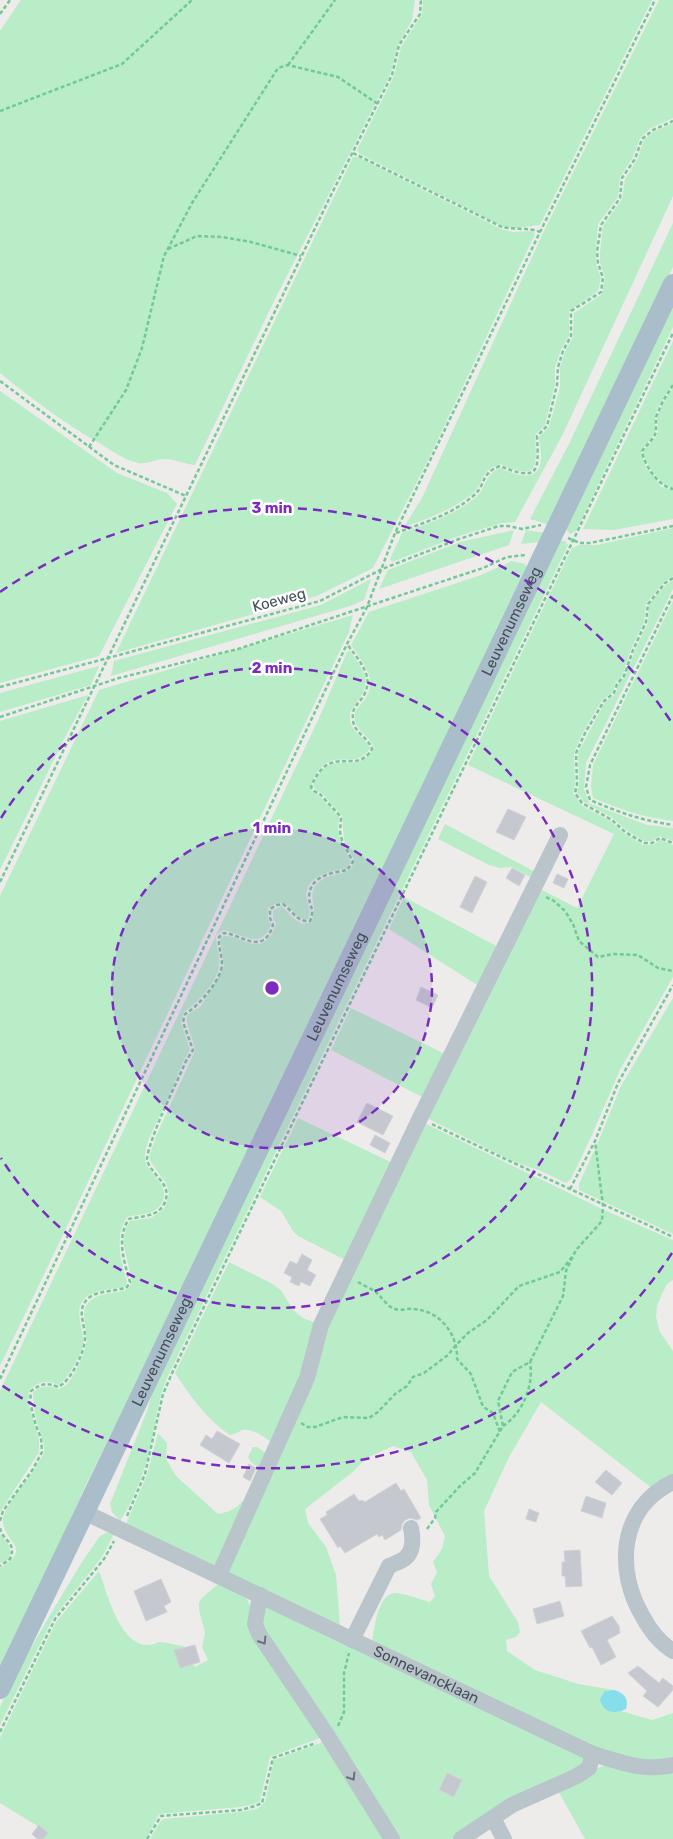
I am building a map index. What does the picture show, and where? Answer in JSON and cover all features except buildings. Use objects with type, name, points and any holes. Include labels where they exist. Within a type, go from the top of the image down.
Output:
[{"type":"main road","name":"Leuvenumseweg","points":[[0,1689],[673,284]]},
{"type":"street","points":[[220,1575],[306,1378],[321,1325],[420,1118],[560,835]]},
{"type":"street","points":[[673,1482],[657,1492],[638,1512],[631,1526],[627,1545],[626,1571],[630,1592],[638,1609],[651,1630],[673,1651]]},
{"type":"street","name":"Sonnevancklaan","points":[[84,1512],[593,1754],[636,1766],[662,1768],[673,1765]]},
{"type":"street","points":[[352,1640],[389,1566],[405,1559],[410,1550],[413,1542],[411,1528]]},
{"type":"street","points":[[260,1595],[256,1614],[256,1629],[327,1735],[392,1839]]},
{"type":"street","points":[[462,1839],[512,1805],[577,1776],[588,1768],[593,1754]]},
{"type":"street","points":[[493,1818],[504,1839]]},
{"type":"path","points":[[0,14],[10,0]]},
{"type":"path","points":[[0,111],[122,64],[192,0]]},
{"type":"path","points":[[288,65],[335,0]]},
{"type":"path","points":[[0,882],[96,686],[301,256],[392,75],[399,45],[420,14],[421,0]]},
{"type":"path","points":[[0,1379],[347,644],[367,607],[396,533],[540,232],[655,0]]},
{"type":"path","points":[[89,447],[126,390],[142,348],[164,256],[192,204],[278,68],[288,65],[338,77],[378,104]]},
{"type":"path","points":[[396,533],[437,518],[469,499],[482,486],[486,474],[493,469],[500,466],[518,474],[529,474],[536,469],[538,459],[537,436],[547,426],[557,385],[558,367],[563,351],[571,336],[571,311],[601,292],[603,278],[598,263],[601,225],[620,198],[622,178],[635,159],[642,139],[653,130],[673,121]]},
{"type":"path","points":[[353,153],[502,227],[514,230],[532,229],[540,232]]},
{"type":"path","points":[[168,248],[196,236],[251,242],[301,256]]},
{"type":"path","name":"Leuvenumseweg","points":[[0,1732],[55,1619],[104,1560],[121,1529],[146,1474],[163,1394],[173,1371],[673,333]]},
{"type":"path","points":[[0,382],[114,465],[186,496]]},
{"type":"path","points":[[673,386],[663,401],[656,417],[654,437],[642,451],[647,467],[662,486],[673,489]]},
{"type":"path","name":"Koeweg","points":[[0,687],[320,600],[382,568],[499,526],[522,529],[541,525],[554,531]]},
{"type":"path","points":[[580,543],[600,542],[673,526]]},
{"type":"path","points":[[0,717],[119,678],[238,650],[484,568],[507,557],[543,555]]},
{"type":"path","points":[[673,578],[665,584],[648,604],[646,622],[624,676],[617,684],[614,693],[604,701],[579,746],[576,753],[577,784],[575,793],[582,803],[612,820],[625,832],[644,843],[652,843],[660,838],[673,843]]},
{"type":"path","points":[[673,595],[590,764],[586,787],[590,800],[627,816],[673,824]]},
{"type":"path","points":[[0,1521],[3,1512],[33,1469],[42,1452],[41,1438],[30,1402],[32,1391],[41,1384],[50,1384],[58,1387],[64,1384],[71,1376],[85,1345],[81,1314],[83,1305],[90,1297],[100,1293],[118,1291],[127,1287],[130,1282],[121,1242],[128,1219],[150,1216],[162,1207],[166,1200],[167,1193],[164,1184],[150,1166],[147,1158],[154,1135],[186,1061],[193,1050],[184,1022],[186,1014],[199,1004],[220,972],[222,965],[218,937],[224,933],[231,933],[237,938],[252,942],[263,940],[271,932],[273,925],[270,918],[270,909],[277,905],[283,904],[303,922],[310,921],[313,908],[309,900],[310,890],[315,881],[324,875],[348,870],[353,862],[342,840],[340,832],[341,817],[311,787],[322,768],[329,763],[360,760],[372,748],[369,742],[355,728],[352,719],[353,709],[368,690],[369,682],[367,675],[347,644]]},
{"type":"path","points":[[533,890],[554,901],[565,911],[573,924],[579,941],[598,957],[614,954],[638,955],[658,968],[673,971]]},
{"type":"path","points":[[570,1189],[595,1141],[618,1083],[673,986]]},
{"type":"path","points":[[420,1118],[603,1206],[673,1237]]},
{"type":"path","points":[[290,1416],[308,1427],[315,1427],[343,1417],[369,1418],[378,1412],[395,1394],[407,1386],[413,1377],[424,1373],[448,1355],[468,1333],[487,1320],[519,1286],[560,1272],[602,1221],[603,1206],[595,1141]]},
{"type":"path","points":[[503,1426],[498,1401],[512,1372],[530,1362],[563,1296],[566,1271],[575,1254]]},
{"type":"path","points":[[346,1276],[376,1292],[395,1309],[417,1309],[438,1317],[452,1331],[457,1359],[471,1374],[482,1404],[494,1413],[500,1432]]},
{"type":"path","points":[[426,1535],[427,1527],[435,1518],[436,1512],[459,1487],[475,1474],[503,1426],[521,1407],[530,1384],[532,1372],[530,1362]]},
{"type":"path","points":[[0,1528],[1,1534],[12,1544],[13,1552],[10,1559],[0,1566]]},
{"type":"path","points":[[147,1839],[161,1816],[241,1810],[262,1803],[272,1758],[316,1743],[338,1725],[344,1712],[344,1673],[352,1640]]},
{"type":"green space","points":[[21,0],[415,0],[412,20],[398,45],[390,75],[277,295],[195,465],[169,459],[139,463],[126,459],[62,420],[0,373],[0,31]]},
{"type":"green space","points":[[423,0],[652,0],[540,225],[514,228],[502,226],[360,154],[357,150],[394,76],[401,47],[422,14]]},
{"type":"green space","points":[[659,0],[673,0],[673,118],[651,128],[640,138],[633,157],[620,177],[618,197],[598,224],[596,264],[601,278],[598,291],[569,311],[569,336],[561,350],[555,367],[555,385],[545,425],[535,435],[535,464],[528,471],[512,469],[500,464],[493,467],[485,474],[476,490],[464,500],[439,514],[404,527],[422,498],[543,233]]},
{"type":"green space","points":[[673,123],[673,196],[562,436],[515,522],[502,523],[459,536],[392,562],[390,559],[402,533],[441,518],[468,503],[480,493],[488,478],[495,471],[500,468],[525,476],[535,473],[539,468],[541,457],[539,437],[549,427],[560,387],[560,367],[573,337],[574,313],[602,294],[605,278],[600,262],[603,226],[622,199],[625,179],[637,160],[644,140],[653,132]]},
{"type":"green space","points":[[353,157],[358,157],[501,229],[513,232],[532,231],[535,234],[429,458],[373,568],[317,596],[116,653]]},
{"type":"green space","points":[[673,223],[673,267],[550,525],[530,519],[570,442]]},
{"type":"green space","points":[[673,300],[673,327],[576,531],[570,534],[564,527]]},
{"type":"green space","points":[[673,341],[673,384],[657,410],[653,436],[641,451],[646,468],[653,474],[661,487],[673,490],[673,519],[614,530],[583,529]]},
{"type":"green space","points":[[673,387],[673,488],[663,483],[654,474],[643,451],[656,437],[658,432],[657,417]]},
{"type":"green space","points":[[0,391],[117,473],[167,493],[177,504],[99,656],[0,683]]},
{"type":"green space","points":[[673,528],[673,576],[664,582],[646,603],[644,622],[631,649],[622,676],[615,683],[613,692],[602,700],[583,732],[574,753],[575,783],[573,793],[581,805],[610,821],[643,845],[653,845],[660,840],[673,845],[673,977],[620,1070],[571,1179],[566,1183],[541,1171],[512,1161],[429,1119],[426,1112],[538,888],[577,908],[614,834],[468,765],[572,548],[579,545],[597,545]]},
{"type":"green space","points":[[514,530],[509,545],[379,589],[388,570],[460,542]]},
{"type":"green space","points":[[526,530],[545,533],[541,542],[521,544]]},
{"type":"green space","points":[[559,541],[565,541],[568,545],[166,1380],[160,1398],[144,1470],[133,1497],[120,1521],[112,1512],[110,1504],[147,1411],[154,1387]]},
{"type":"green space","points":[[512,561],[525,564],[528,570],[261,1127],[85,1487],[0,1673],[0,1568],[10,1561],[15,1555],[16,1549],[3,1526],[3,1518],[10,1504],[44,1453],[35,1414],[33,1392],[45,1387],[59,1389],[65,1386],[72,1378],[85,1348],[87,1338],[84,1315],[87,1304],[95,1297],[128,1289],[132,1282],[123,1242],[126,1228],[130,1221],[151,1218],[164,1209],[169,1193],[166,1183],[149,1157],[156,1136],[195,1051],[187,1024],[187,1015],[201,1006],[224,966],[220,938],[226,936],[233,937],[256,944],[263,942],[270,936],[276,924],[273,918],[273,910],[282,906],[293,918],[302,924],[311,922],[314,911],[312,896],[315,887],[328,876],[348,870],[355,862],[344,840],[342,816],[322,793],[313,786],[319,773],[326,766],[359,761],[367,757],[374,748],[370,740],[358,728],[355,720],[356,711],[370,687],[370,680],[365,666],[351,645],[369,612],[481,575]]},
{"type":"green space","points":[[371,579],[364,600],[350,606],[111,676],[114,661],[321,605]]},
{"type":"green space","points":[[673,580],[673,589],[586,763],[584,789],[589,803],[647,825],[673,828],[673,841],[659,836],[652,841],[644,841],[626,830],[613,818],[584,802],[577,792],[579,784],[578,753],[605,702],[616,694],[618,684],[625,677],[648,623],[649,604]]},
{"type":"green space","points":[[673,601],[673,821],[632,812],[593,798],[591,786],[593,765]]},
{"type":"green space","points":[[353,615],[349,632],[0,1366],[0,896],[99,690]]},
{"type":"green space","points":[[350,651],[362,669],[365,686],[351,711],[350,720],[353,728],[370,748],[364,755],[356,759],[332,761],[324,764],[310,787],[339,817],[338,831],[351,862],[347,868],[319,876],[309,886],[307,892],[310,912],[308,919],[297,916],[287,905],[282,903],[276,904],[268,908],[268,919],[271,925],[267,933],[262,937],[250,938],[223,930],[216,936],[219,967],[214,979],[205,992],[184,1012],[181,1022],[190,1050],[147,1145],[145,1162],[163,1187],[163,1200],[161,1205],[153,1211],[127,1217],[123,1225],[120,1241],[121,1257],[127,1282],[126,1286],[92,1293],[83,1300],[79,1311],[83,1343],[70,1373],[58,1385],[43,1382],[29,1390],[28,1402],[39,1440],[39,1452],[0,1512],[0,1391],[320,716],[347,652]]},
{"type":"green space","points":[[99,666],[91,685],[0,712],[0,693]]},
{"type":"green space","points":[[88,695],[63,741],[0,870],[0,721]]},
{"type":"green space","points":[[445,824],[535,872],[532,878],[512,867],[500,868],[489,865],[438,839]]},
{"type":"green space","points":[[404,897],[498,947],[479,986],[389,929]]},
{"type":"green space","points":[[673,998],[673,1234],[579,1190],[579,1184],[621,1086]]},
{"type":"green space","points":[[351,1008],[445,1054],[426,1099],[331,1050]]},
{"type":"green space","points":[[298,1118],[395,1164],[347,1261],[298,1236],[281,1211],[260,1197]]},
{"type":"green space","points":[[426,1124],[604,1210],[673,1240],[673,1280],[667,1284],[661,1296],[657,1306],[656,1317],[660,1332],[673,1351],[673,1477],[653,1489],[541,1402],[509,1457],[484,1511],[489,1576],[518,1622],[520,1632],[516,1637],[506,1640],[507,1651],[535,1670],[578,1684],[614,1690],[608,1690],[616,1712],[621,1711],[652,1720],[673,1713],[673,1759],[645,1760],[599,1749],[372,1642],[378,1612],[385,1598],[390,1594],[399,1593],[430,1602],[435,1596],[431,1584],[437,1572],[433,1562],[442,1549],[445,1536],[429,1505],[427,1480],[411,1452],[393,1446],[366,1458],[354,1471],[305,1509],[308,1523],[326,1547],[336,1575],[340,1625],[227,1574],[325,1326]]},
{"type":"green space","points":[[229,1262],[281,1290],[293,1310],[303,1318],[318,1324],[303,1377],[275,1439],[270,1441],[249,1430],[242,1430],[230,1435],[206,1415],[175,1373]]},
{"type":"green space","points":[[158,1433],[167,1443],[166,1459],[176,1476],[218,1514],[227,1512],[240,1504],[261,1469],[251,1462],[248,1457],[253,1447],[257,1447],[269,1455],[215,1566],[126,1524],[147,1475]]},
{"type":"green space","points":[[115,1532],[102,1557],[53,1618],[0,1725],[0,1707],[16,1674],[53,1610],[100,1536]]},
{"type":"green space","points":[[0,1534],[9,1545],[10,1551],[9,1559],[0,1563]]},
{"type":"green space","points":[[99,1571],[110,1604],[129,1636],[138,1643],[148,1645],[165,1642],[183,1646],[195,1667],[208,1660],[202,1647],[205,1633],[199,1603],[202,1598],[218,1584],[244,1594],[320,1738],[270,1757],[260,1801],[240,1807],[159,1814],[146,1839],[44,1839],[47,1832],[0,1803],[0,1738],[56,1622]]},
{"type":"green space","points":[[268,1606],[579,1753],[586,1760],[574,1769],[526,1791],[451,1839],[399,1839],[264,1632],[261,1614],[263,1608]]},
{"type":"green space","points":[[323,1742],[385,1839],[150,1839],[160,1822],[164,1819],[257,1809],[265,1802],[274,1760]]},
{"type":"green space","points":[[605,1765],[673,1773],[673,1839],[585,1839],[557,1789]]},
{"type":"water","points":[[614,1690],[621,1693],[627,1702],[626,1709],[622,1711],[609,1711],[601,1703],[600,1699],[605,1691]]}]
